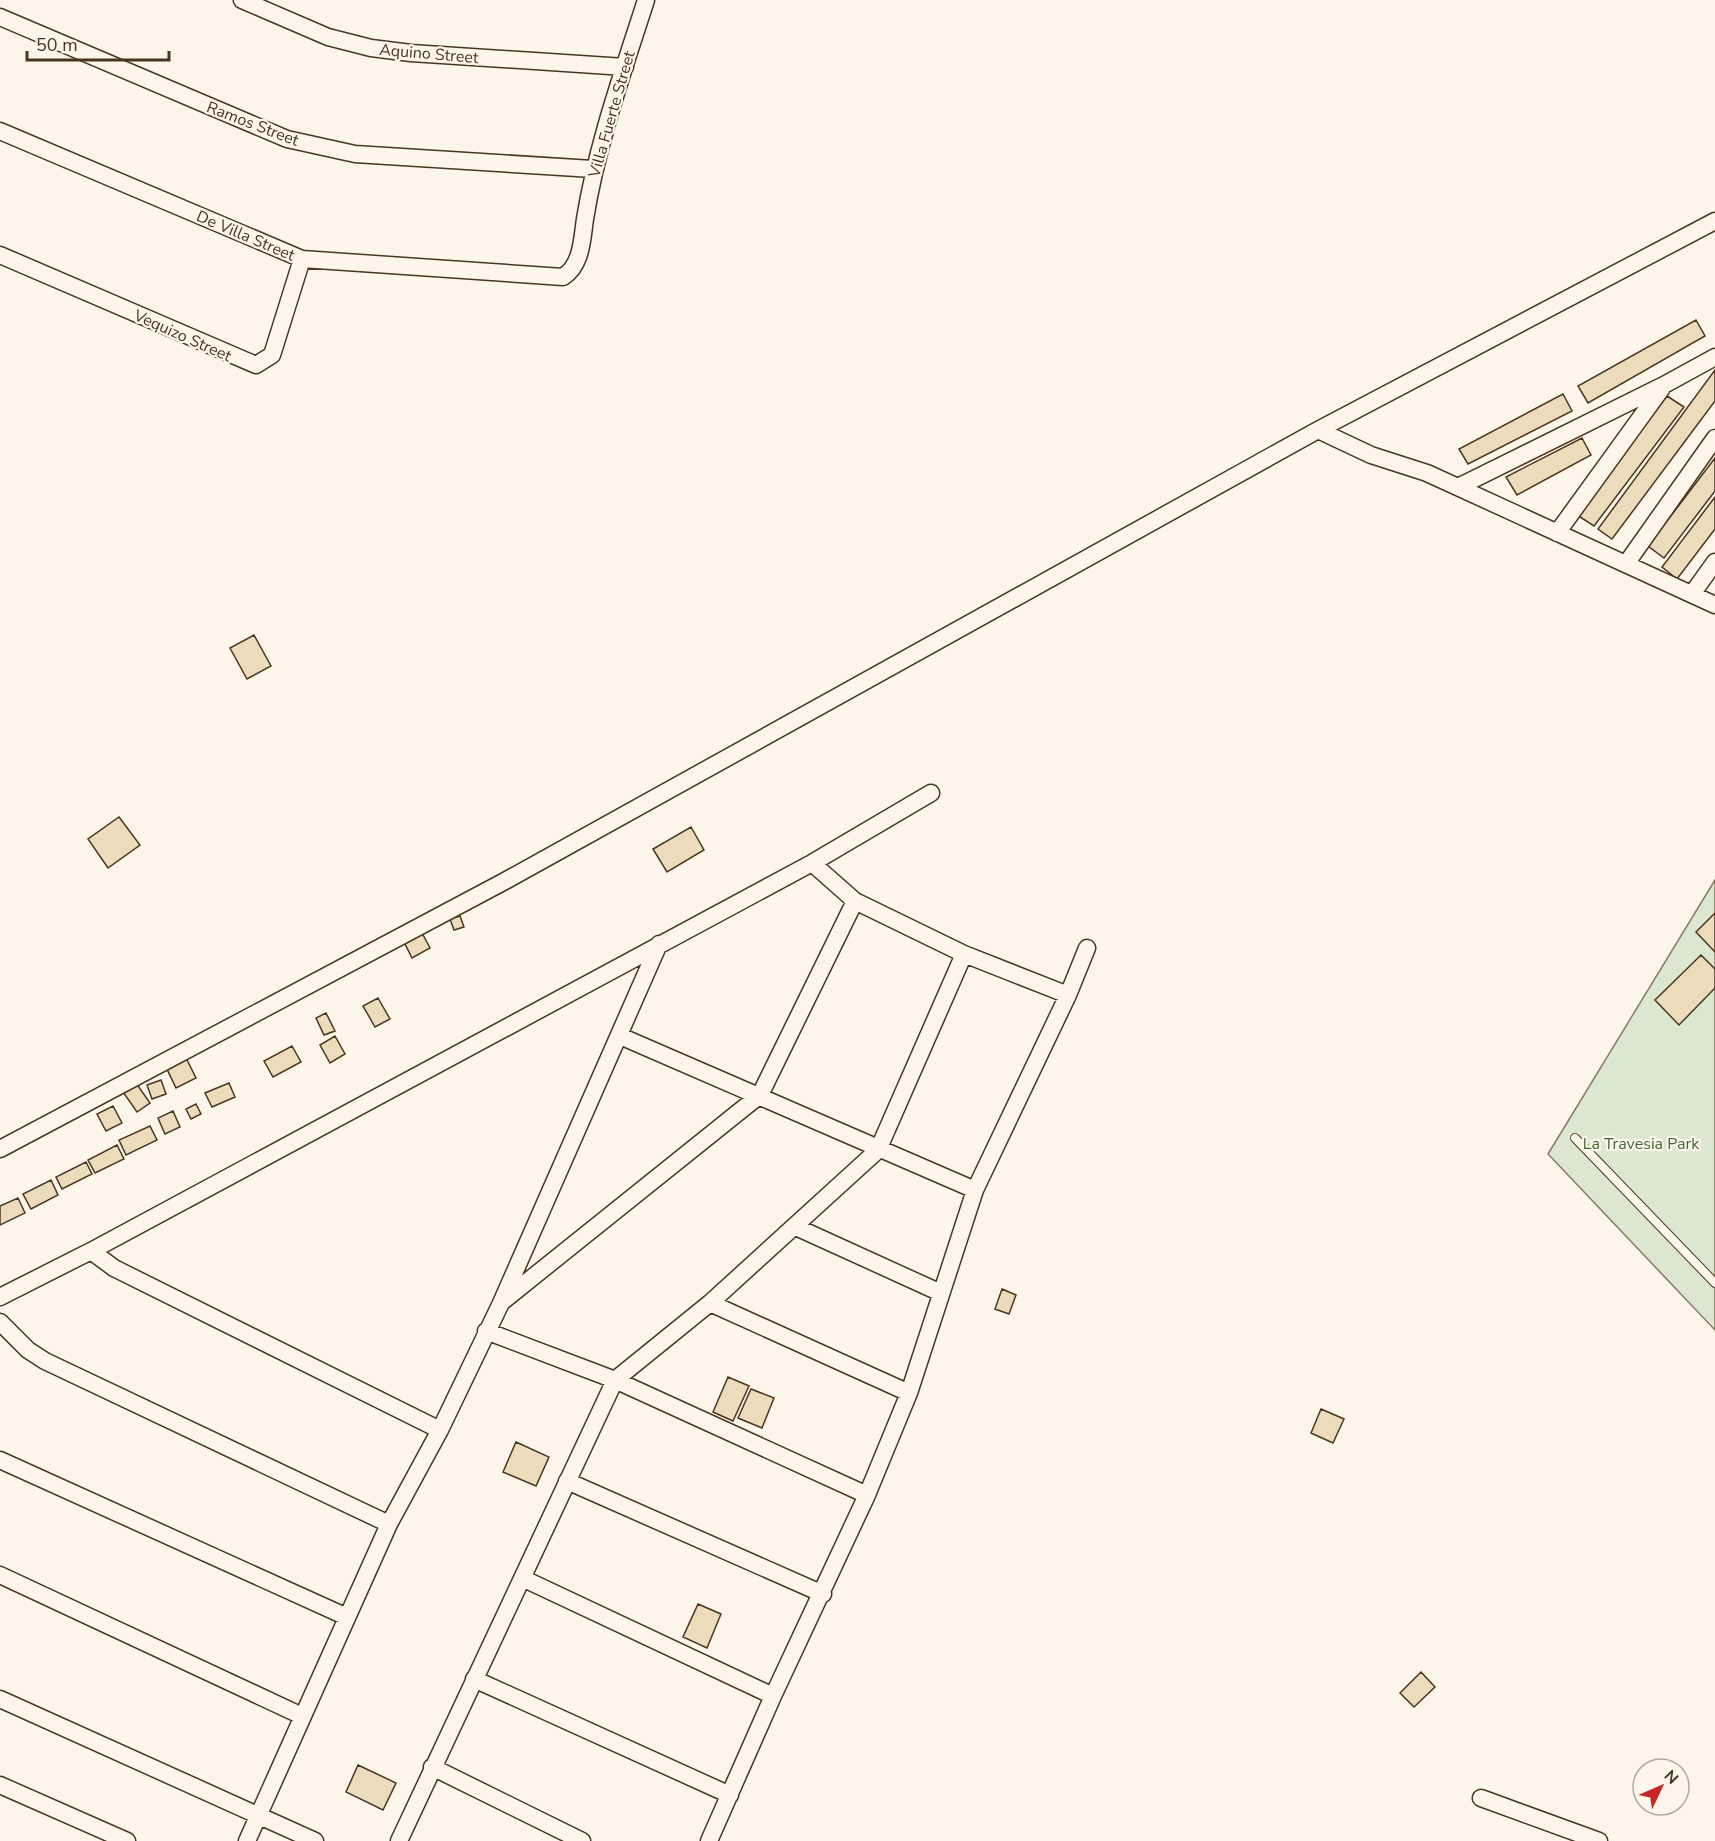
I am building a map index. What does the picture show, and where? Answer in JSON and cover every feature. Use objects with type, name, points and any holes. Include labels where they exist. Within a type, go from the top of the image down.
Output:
[{"type":"street","name":"Aquino Street","points":[[242,0],[328,37],[371,48],[411,53],[625,67]]},
{"type":"street","name":"Villa Fuerte Street","points":[[575,265],[580,254],[593,169],[646,0]]},
{"type":"street","name":"Ramos Street","points":[[0,17],[287,139],[355,154],[593,169]]},
{"type":"street","name":"De Villa Street","points":[[0,131],[302,259],[563,277],[575,265]]},
{"type":"street","points":[[0,1149],[516,875],[1318,430],[1715,221]]},
{"type":"street","name":"Vequizo Street","points":[[0,255],[256,365],[272,355],[302,259]]},
{"type":"street","points":[[1458,487],[1664,385],[1715,357]]},
{"type":"street","points":[[1557,533],[1664,385]]},
{"type":"street","points":[[1318,430],[1371,455],[1427,473],[1715,605]]},
{"type":"street","points":[[1626,564],[1715,438]]},
{"type":"street","points":[[1692,594],[1715,562]]},
{"type":"street","points":[[0,1297],[91,1251],[812,863],[931,793]]},
{"type":"street","points":[[812,863],[855,901],[964,954],[1068,995]]},
{"type":"street","points":[[501,1303],[760,1095],[855,901]]},
{"type":"street","points":[[247,1841],[389,1524],[440,1430],[501,1303],[659,944]]},
{"type":"street","points":[[709,1841],[772,1696],[823,1594],[867,1495],[909,1393],[975,1190],[1068,995],[1087,948]]},
{"type":"street","points":[[399,1841],[615,1380],[710,1303],[878,1150],[964,954]]},
{"type":"street","points":[[620,1036],[760,1095],[878,1150],[975,1190]]},
{"type":"street","points":[[796,1227],[941,1293]]},
{"type":"street","points":[[91,1251],[114,1268],[440,1430]]},
{"type":"street","points":[[710,1303],[909,1393]]},
{"type":"street","points":[[0,1322],[28,1350],[45,1361],[389,1524]]},
{"type":"street","points":[[486,1331],[615,1380],[867,1495]]},
{"type":"street","points":[[0,1460],[347,1617]]},
{"type":"street","points":[[567,1481],[823,1594]]},
{"type":"street","points":[[0,1575],[302,1716]]},
{"type":"street","points":[[522,1578],[772,1696]]},
{"type":"street","points":[[474,1679],[730,1795]]},
{"type":"street","points":[[0,1699],[315,1841]]},
{"type":"street","points":[[432,1767],[582,1841]]},
{"type":"street","points":[[0,1785],[127,1841]]},
{"type":"street","points":[[1481,1798],[1599,1841]]},
{"type":"lane","points":[[1575,1138],[1715,1283]]},
{"type":"green space","name":"La Travesia Park","points":[[1715,880],[1715,1330],[1548,1154]]},
{"type":"building","points":[[1696,320],[1705,336],[1588,403],[1578,386]]},
{"type":"building","points":[[1715,370],[1715,401],[1612,539],[1598,529]]},
{"type":"building","points":[[1563,394],[1572,411],[1468,464],[1459,449]]},
{"type":"building","points":[[1667,396],[1684,407],[1594,526],[1577,515]]},
{"type":"building","points":[[1582,438],[1591,455],[1517,495],[1506,477]]},
{"type":"building","points":[[1715,458],[1715,491],[1664,558],[1648,546]]},
{"type":"building","points":[[1715,497],[1715,529],[1677,579],[1662,567]]},
{"type":"building","points":[[254,635],[271,666],[247,679],[230,648]]},
{"type":"building","points":[[119,817],[140,845],[108,868],[88,839]]},
{"type":"building","points":[[691,827],[704,850],[667,872],[653,849]]},
{"type":"building","points":[[1715,913],[1715,952],[1696,932]]},
{"type":"building","points":[[460,916],[464,927],[454,930],[450,919]]},
{"type":"building","points":[[422,933],[430,948],[412,958],[404,942]]},
{"type":"building","points":[[1701,955],[1715,969],[1715,988],[1679,1025],[1655,1000]]},
{"type":"building","points":[[378,998],[390,1019],[375,1027],[363,1006]]},
{"type":"building","points":[[326,1013],[335,1031],[324,1035],[316,1018]]},
{"type":"building","points":[[335,1036],[345,1054],[330,1063],[320,1045]]},
{"type":"building","points":[[292,1046],[301,1062],[273,1077],[264,1061]]},
{"type":"building","points":[[186,1058],[196,1078],[176,1088],[166,1067]]},
{"type":"building","points":[[161,1080],[166,1094],[152,1099],[147,1085]]},
{"type":"building","points":[[136,1083],[150,1103],[137,1112],[123,1092]]},
{"type":"building","points":[[229,1083],[235,1097],[212,1107],[205,1093]]},
{"type":"building","points":[[196,1104],[201,1114],[191,1119],[186,1109]]},
{"type":"building","points":[[113,1106],[122,1123],[106,1131],[97,1114]]},
{"type":"building","points":[[173,1111],[180,1127],[165,1134],[158,1118]]},
{"type":"building","points":[[150,1126],[157,1140],[126,1155],[119,1140]]},
{"type":"building","points":[[117,1145],[124,1159],[95,1173],[88,1160]]},
{"type":"building","points":[[86,1162],[92,1174],[62,1189],[56,1177]]},
{"type":"building","points":[[51,1180],[58,1195],[31,1209],[23,1194]]},
{"type":"building","points":[[18,1198],[25,1213],[0,1225],[0,1206]]},
{"type":"building","points":[[1002,1289],[1016,1295],[1009,1314],[995,1309]]},
{"type":"building","points":[[728,1377],[749,1386],[733,1421],[713,1412]]},
{"type":"building","points":[[751,1389],[774,1398],[762,1428],[738,1418]]},
{"type":"building","points":[[1321,1409],[1344,1419],[1333,1443],[1311,1433]]},
{"type":"building","points":[[516,1442],[549,1457],[536,1486],[503,1472]]},
{"type":"building","points":[[698,1604],[721,1614],[707,1648],[683,1637]]},
{"type":"building","points":[[1421,1672],[1435,1687],[1414,1707],[1400,1693]]},
{"type":"building","points":[[358,1765],[396,1783],[383,1810],[346,1792]]}]
